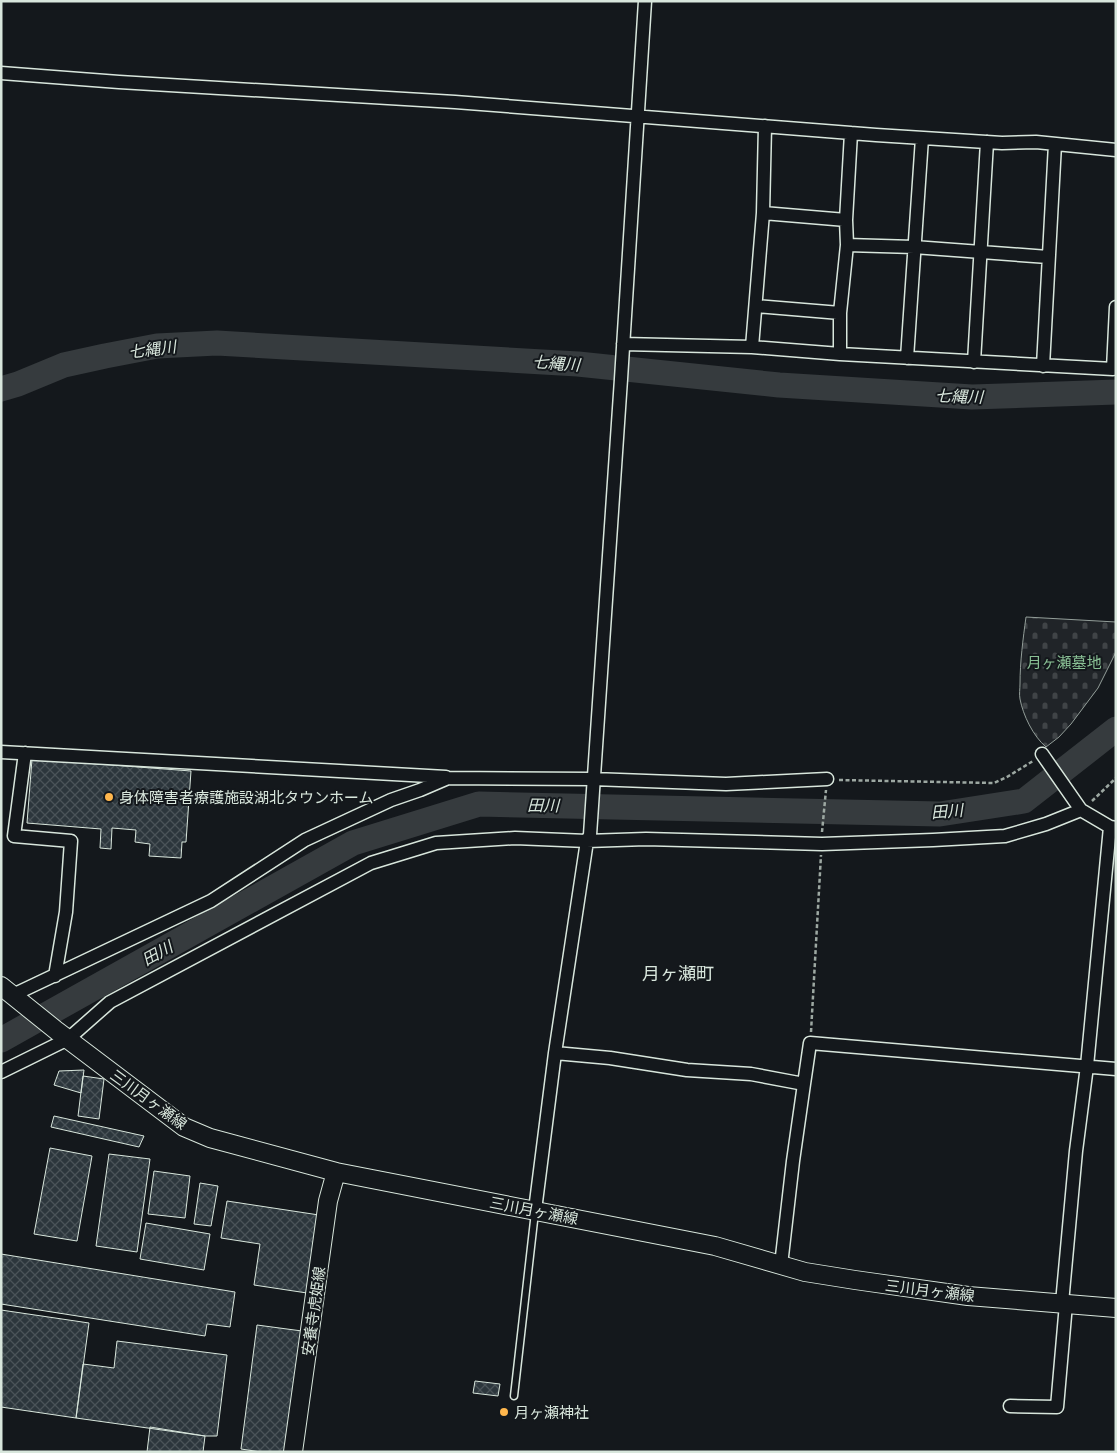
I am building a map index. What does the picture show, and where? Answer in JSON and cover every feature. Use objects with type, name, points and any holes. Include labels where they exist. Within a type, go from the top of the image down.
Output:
[{"type":"main road","name":"三川月ヶ瀬線","points":[[12,994],[62,1035],[184,1127],[210,1138],[336,1172],[715,1246],[805,1272],[958,1295],[1116,1308]]},
{"type":"main road","name":"安養寺虎姫線","points":[[294,1452],[328,1201],[336,1172]]},
{"type":"street","points":[[535,1210],[555,1053],[588,838],[621,379],[645,1]]},
{"type":"street","points":[[1,73],[455,102],[851,133],[987,142],[1055,144],[1116,150]]},
{"type":"street","points":[[752,347],[763,213],[765,126]]},
{"type":"street","points":[[840,354],[840,313],[846,245],[851,133]]},
{"type":"street","points":[[907,358],[922,138]]},
{"type":"street","points":[[974,362],[987,142]]},
{"type":"street","points":[[1043,366],[1055,144]]},
{"type":"street","points":[[763,213],[846,220]]},
{"type":"street","points":[[846,245],[914,247],[1048,257]]},
{"type":"street","points":[[756,306],[840,313]]},
{"type":"street","points":[[623,346],[752,347],[840,354],[1114,369],[1116,307]]},
{"type":"street","points":[[1,752],[448,778],[726,784],[827,781]]},
{"type":"street","points":[[25,753],[14,836],[71,841],[66,912],[54,976]]},
{"type":"street","points":[[1010,1406],[1057,1408],[1076,1151],[1088,1066],[1113,828],[1080,807],[1043,756]]},
{"type":"street","points":[[12,994],[211,901],[305,840],[392,800],[448,778]]},
{"type":"street","points":[[1,1072],[62,1035],[110,1002],[371,863],[436,843],[515,838],[924,841],[1005,836],[1046,824],[1080,807]]},
{"type":"street","points":[[781,1265],[810,1043],[1116,1069]]},
{"type":"street","points":[[555,1053],[610,1058],[687,1070],[751,1074],[804,1084]]},
{"type":"lane","points":[[514,1396],[535,1210]]},
{"type":"path","points":[[810,1043],[827,781],[994,782],[1007,777],[1043,756]]},
{"type":"path","points":[[1080,807],[1101,793],[1116,778]]},
{"type":"green space","name":"月ヶ瀬墓地","points":[[1026,617],[1116,622],[1116,652],[1098,688],[1071,724],[1046,747],[1029,725],[1020,699],[1021,659]]},
{"type":"building","name":"身体障害者療護施設湖北タウンホーム","points":[[32,759],[191,771],[186,842],[182,842],[181,858],[149,856],[150,844],[135,842],[136,830],[112,828],[111,849],[100,848],[101,829],[27,823]]},
{"type":"building","points":[[84,1070],[81,1093],[54,1085],[59,1071]]},
{"type":"building","points":[[83,1076],[104,1079],[99,1119],[78,1116]]},
{"type":"building","points":[[54,1116],[144,1136],[139,1147],[51,1127]]},
{"type":"building","points":[[50,1148],[92,1156],[77,1241],[34,1234]]},
{"type":"building","points":[[109,1154],[150,1159],[137,1252],[96,1246]]},
{"type":"building","points":[[154,1171],[190,1176],[185,1218],[148,1214]]},
{"type":"building","points":[[200,1183],[218,1186],[211,1226],[194,1224]]},
{"type":"building","points":[[227,1201],[319,1215],[307,1293],[254,1285],[260,1244],[221,1238]]},
{"type":"building","points":[[146,1223],[210,1234],[204,1270],[140,1259]]},
{"type":"building","points":[[1,1254],[235,1292],[230,1327],[207,1324],[205,1336],[1,1304]]},
{"type":"building","points":[[1,1310],[89,1323],[76,1418],[1,1407]]},
{"type":"building","points":[[257,1325],[302,1331],[287,1452],[261,1452],[241,1449]]},
{"type":"building","points":[[117,1341],[227,1355],[217,1436],[205,1436],[76,1418],[83,1364],[114,1368]]},
{"type":"building","points":[[475,1381],[500,1384],[498,1396],[473,1393]]},
{"type":"building","points":[[150,1427],[205,1436],[203,1452],[147,1452]]},
{"type":"waterway","name":"七縄川","points":[[1,389],[64,365],[105,356],[157,346],[217,343],[578,364],[779,385],[972,397],[1116,392]]},
{"type":"waterway","name":"田川","points":[[1,1040],[353,843],[479,804],[940,814],[1024,801],[1116,729]]},
{"type":"place","name":"身体障害者療護施設湖北タウンホーム","points":[[109,797]]},
{"type":"place","name":"月ヶ瀬神社","points":[[504,1412]]},
{"type":"district","name":"月ヶ瀬町","points":[[678,973]]}]
